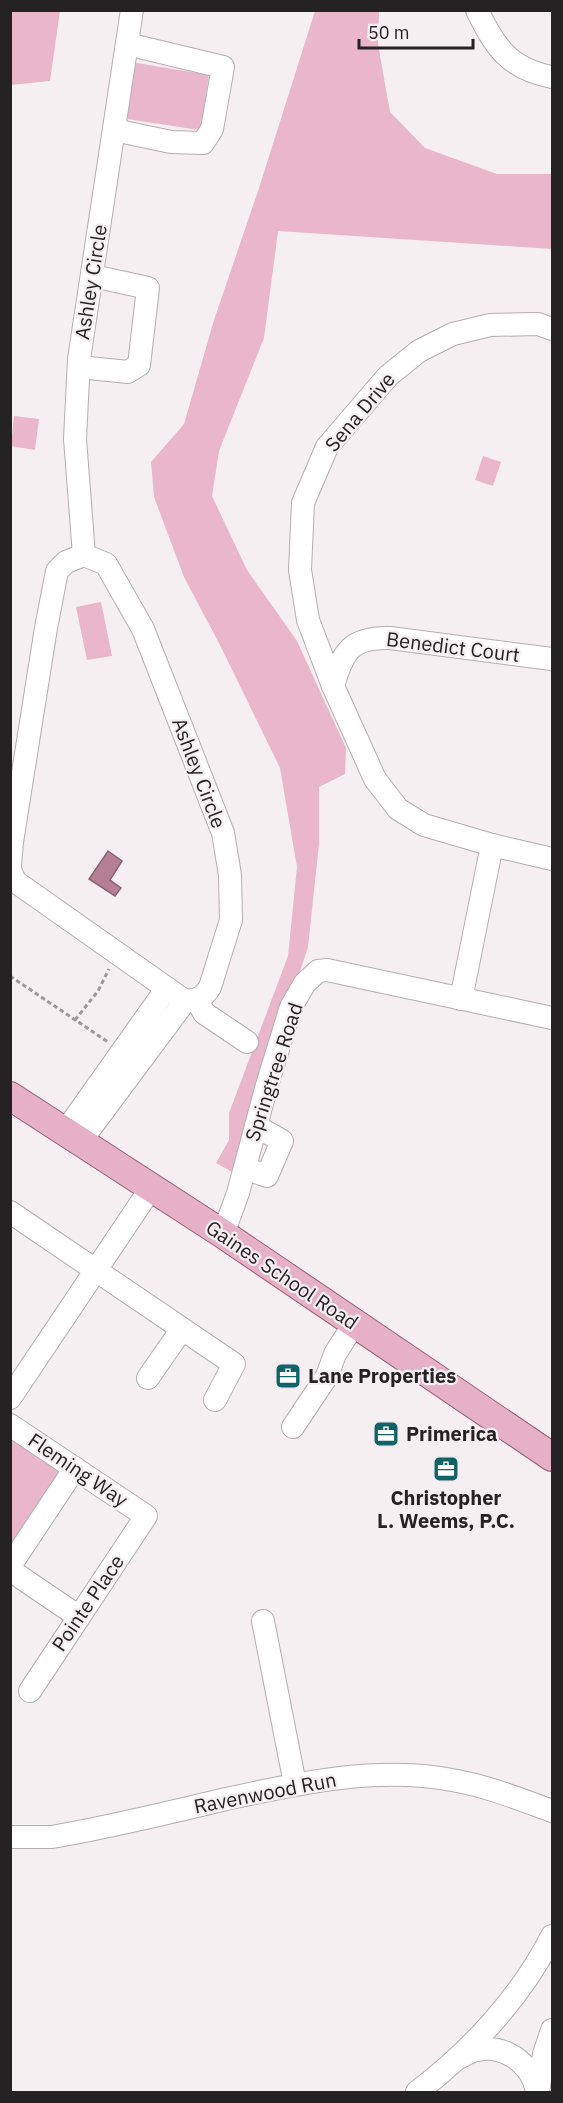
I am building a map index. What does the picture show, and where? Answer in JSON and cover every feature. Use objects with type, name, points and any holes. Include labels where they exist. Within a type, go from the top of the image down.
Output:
[{"type":"main road","name":"Gaines School Road","points":[[10,1096],[223,1234],[552,1457]]},
{"type":"street","name":"Ashley Circle","points":[[73,1137],[122,1052],[183,996],[205,994],[210,987],[231,920],[230,875],[223,833],[143,629],[106,564],[84,555],[75,440],[79,367],[132,10]]},
{"type":"street","points":[[477,10],[486,30],[507,58],[538,74],[552,77]]},
{"type":"street","points":[[114,130],[171,142],[203,143],[212,129],[223,67],[127,44]]},
{"type":"street","points":[[79,367],[128,372],[139,365],[148,288],[93,276]]},
{"type":"street","name":"Sena Drive","points":[[333,686],[308,620],[300,570],[303,503],[327,447],[388,376],[419,351],[453,334],[490,325],[538,324],[552,328]]},
{"type":"street","points":[[84,555],[66,562],[57,572],[12,842],[12,875],[122,956],[247,1042]]},
{"type":"street","name":"Benedict Court","points":[[333,686],[340,662],[347,651],[356,643],[374,637],[552,659]]},
{"type":"street","points":[[333,686],[375,779],[398,809],[424,825],[492,845],[552,859]]},
{"type":"street","points":[[461,999],[492,845]]},
{"type":"street","name":"Springtree Road","points":[[223,1234],[238,1193],[291,1007],[305,983],[318,972],[327,970],[552,1018]]},
{"type":"street","name":"Ashley Circle","points":[[73,1137],[183,996]]},
{"type":"street","points":[[10,1398],[151,1188]]},
{"type":"street","points":[[10,1212],[234,1364],[214,1400]]},
{"type":"street","points":[[292,1427],[327,1376],[335,1354],[354,1324]]},
{"type":"street","points":[[148,1378],[182,1329]]},
{"type":"street","name":"Fleming Way","points":[[10,1425],[146,1516]]},
{"type":"street","points":[[75,1468],[10,1568],[79,1617]]},
{"type":"street","name":"Pointe Place","points":[[30,1690],[146,1516]]},
{"type":"street","points":[[263,1621],[295,1784]]},
{"type":"street","name":"Ravenwood Run","points":[[10,1837],[52,1837],[84,1832],[295,1784],[354,1777],[421,1776],[451,1779],[484,1787],[552,1811]]},
{"type":"street","points":[[438,2092],[443,2074],[495,2019],[530,1975],[552,1936]]},
{"type":"street","points":[[538,2092],[544,2054],[552,2030]]},
{"type":"street","points":[[417,2092],[468,2053],[484,2049],[500,2050],[515,2057],[528,2068],[538,2092]]},
{"type":"path","points":[[75,1020],[98,991],[105,975],[122,956]]},
{"type":"path","points":[[10,976],[122,1052]]},
{"type":"shaded area","points":[[11,10],[60,11],[50,81],[11,85]]},
{"type":"shaded area","points":[[315,11],[379,11],[378,44],[390,112],[425,148],[497,174],[552,174],[552,249],[278,231],[264,338],[219,451],[212,496],[247,570],[297,641],[346,748],[345,774],[319,787],[319,844],[308,947],[232,1172],[216,1163],[229,1140],[229,1113],[288,956],[297,867],[280,768],[184,577],[154,497],[151,462],[184,424],[214,320]]},
{"type":"shaded area","points":[[134,64],[209,75],[199,130],[127,119]]},
{"type":"shaded area","points":[[14,416],[39,419],[35,450],[11,446]]},
{"type":"shaded area","points":[[483,456],[501,462],[493,486],[475,480]]},
{"type":"shaded area","points":[[101,602],[112,656],[87,660],[76,607]]},
{"type":"shaded area","points":[[108,851],[122,861],[110,880],[121,888],[115,896],[89,879]]},
{"type":"shaded area","points":[[11,1438],[64,1470],[11,1557]]},
{"type":"place","name":"Lane Properties","points":[[288,1376]]},
{"type":"place","name":"Primerica","points":[[386,1434]]},
{"type":"place","name":"Christopher L. Weems, P.C.","points":[[446,1469]]}]
